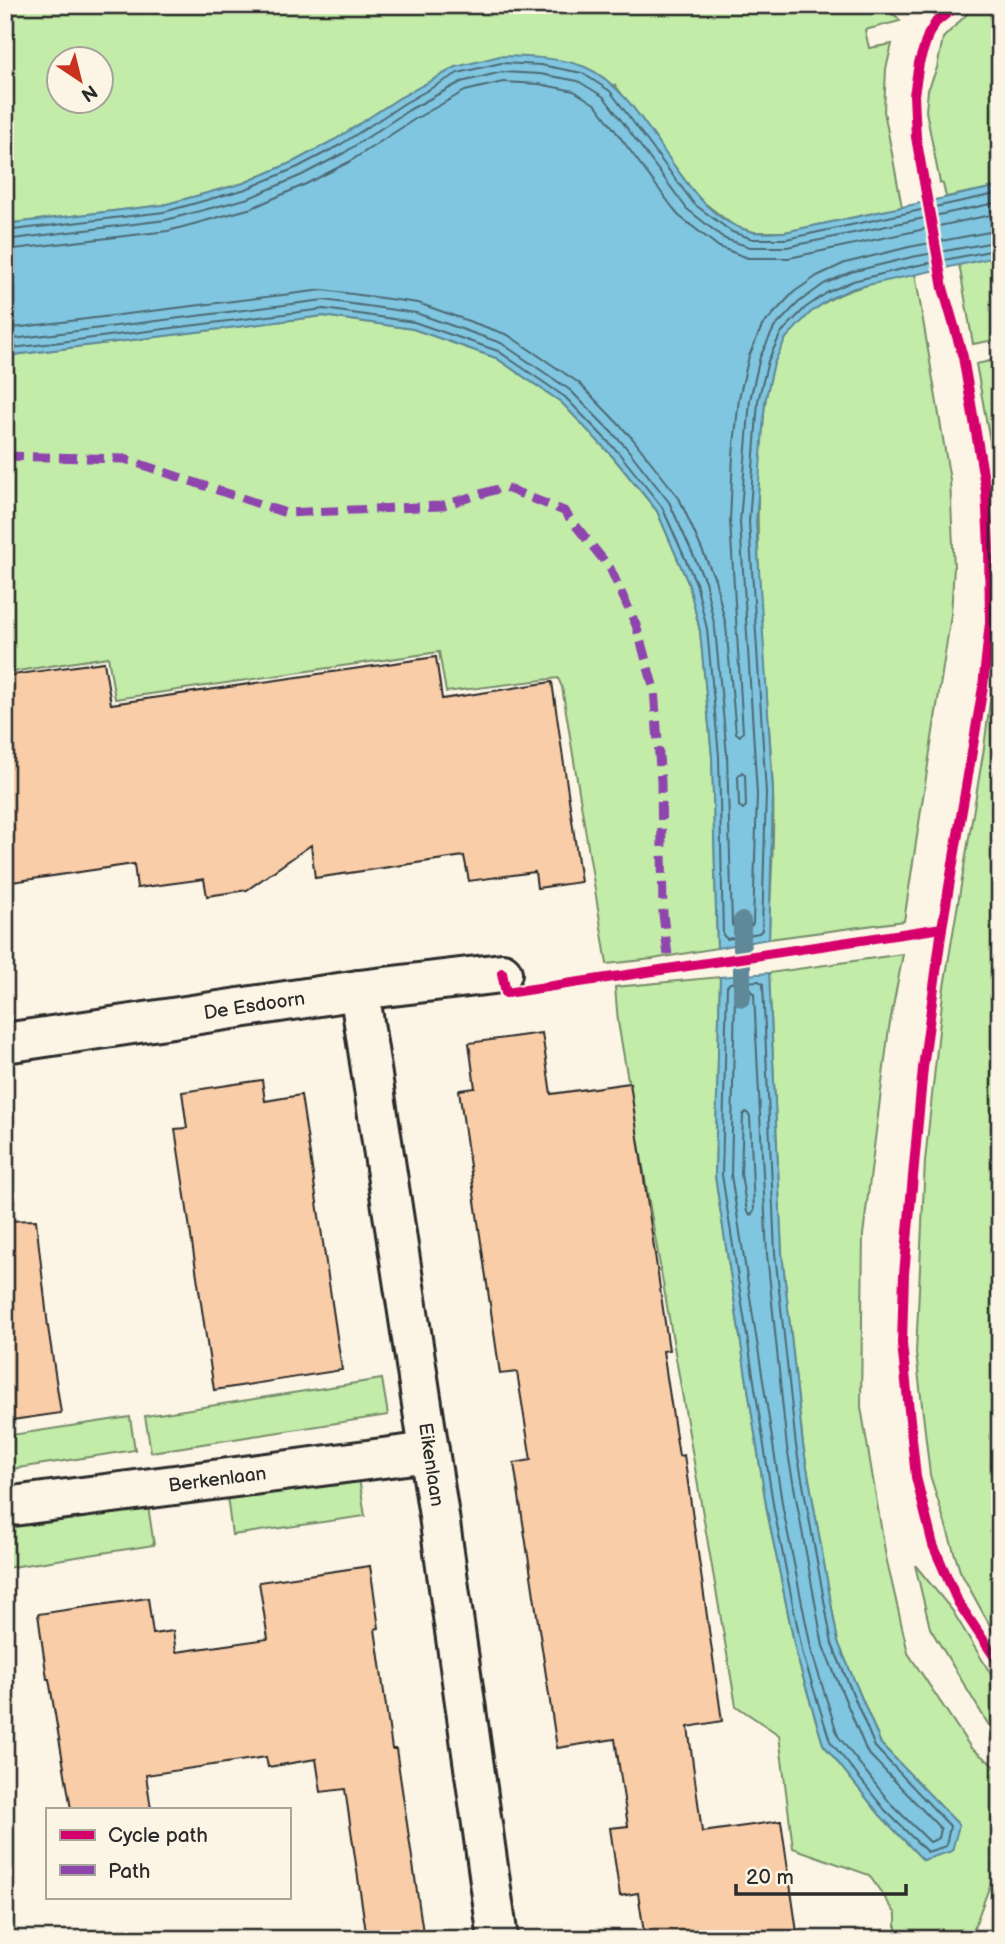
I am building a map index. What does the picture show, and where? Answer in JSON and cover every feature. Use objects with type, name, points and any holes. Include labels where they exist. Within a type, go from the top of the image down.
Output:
[{"type":"street","name":"De Esdoorn","points":[[5,1043],[359,990],[502,972]]},
{"type":"street","name":"Eikenlaan","points":[[359,990],[429,1452],[498,1939]]},
{"type":"street","name":"Berkenlaan","points":[[5,1507],[429,1452]]},
{"type":"green space","points":[[5,5],[882,5],[900,21],[865,30],[869,48],[892,44],[886,69],[884,111],[902,207],[785,232],[754,232],[734,226],[698,198],[615,85],[401,97],[336,139],[295,161],[244,183],[163,205],[5,224]]},
{"type":"green space","points":[[980,5],[1000,5],[1000,186],[946,197],[943,184],[940,183],[926,111],[928,90],[937,68],[943,38]]},
{"type":"green space","points":[[1000,256],[1000,339],[973,344],[959,264]]},
{"type":"green space","points":[[915,273],[950,480],[954,567],[951,615],[904,921],[769,939],[773,790],[758,520],[762,430],[769,382],[786,338],[812,311],[844,293]]},
{"type":"green space","points":[[323,316],[413,329],[496,358],[561,402],[613,457],[657,511],[689,585],[700,631],[712,757],[717,948],[607,964],[562,687],[558,678],[446,692],[439,652],[115,699],[108,657],[5,673],[5,356]]},
{"type":"green space","points":[[1000,359],[1000,513],[976,364]]},
{"type":"green space","points":[[1000,623],[1000,1644],[960,1571],[930,1475],[916,1353],[925,1161],[943,993],[984,748]]},
{"type":"green space","points":[[903,954],[889,1028],[863,1235],[861,1407],[886,1557],[908,1653],[971,1748],[1000,1770],[1000,1858],[970,1939],[896,1939],[896,1914],[869,1875],[793,1848],[779,1735],[736,1706],[618,1022],[615,987],[720,977],[715,1176],[767,1511],[797,1657],[823,1744],[880,1815],[924,1860],[959,1825],[881,1744],[838,1642],[803,1445],[782,1253],[769,973]]},
{"type":"green space","points":[[382,1379],[388,1415],[151,1452],[145,1416]]},
{"type":"green space","points":[[130,1417],[135,1450],[5,1470],[5,1436]]},
{"type":"green space","points":[[359,1478],[365,1516],[232,1535],[227,1496]]},
{"type":"green space","points":[[148,1506],[154,1545],[5,1568],[5,1528]]},
{"type":"green space","points":[[915,1565],[952,1610],[1000,1689],[1000,1737],[988,1724],[930,1628]]},
{"type":"water","points":[[500,56],[565,61],[585,67],[608,81],[629,102],[685,180],[705,203],[727,221],[753,232],[785,232],[1000,186],[1000,256],[854,288],[831,298],[810,313],[786,338],[774,363],[765,402],[756,522],[773,793],[769,939],[717,948],[712,757],[700,631],[689,585],[657,511],[613,457],[561,402],[496,358],[413,329],[323,316],[5,356],[5,224],[163,205],[244,183],[295,161],[336,139],[401,97],[456,67]]},
{"type":"water","points":[[769,973],[782,1253],[803,1445],[838,1642],[881,1744],[959,1825],[952,1851],[923,1860],[880,1815],[823,1744],[797,1657],[767,1511],[715,1176],[720,977]]},
{"type":"building","points":[[436,657],[442,699],[552,682],[581,882],[537,888],[535,872],[469,881],[464,856],[315,878],[311,845],[247,890],[207,896],[204,879],[137,888],[134,864],[5,883],[5,676],[104,662],[111,704]]},
{"type":"building","points":[[542,1033],[551,1094],[630,1083],[669,1350],[663,1351],[679,1456],[684,1455],[722,1721],[688,1727],[702,1832],[781,1821],[798,1939],[645,1939],[638,1893],[620,1896],[610,1828],[628,1826],[615,1739],[557,1748],[514,1463],[531,1460],[517,1372],[500,1374],[459,1090],[475,1088],[469,1043]]},
{"type":"building","points":[[262,1080],[265,1101],[301,1095],[342,1370],[214,1390],[175,1129],[187,1128],[182,1092]]},
{"type":"building","points":[[36,1220],[61,1413],[5,1421],[5,1221]]},
{"type":"building","points":[[370,1566],[379,1628],[375,1629],[392,1749],[396,1749],[424,1939],[367,1939],[345,1789],[321,1792],[316,1759],[268,1767],[266,1757],[146,1775],[151,1808],[71,1808],[38,1614],[148,1598],[153,1634],[173,1631],[176,1652],[268,1639],[259,1582]]},
{"type":"waterway","points":[[742,921],[742,998]]},
{"type":"marked path","points":[[5,456],[125,459],[286,513],[441,506],[504,487],[564,511],[610,568],[636,625],[654,689],[661,782],[663,914],[669,964]]},
{"type":"cycle path","points":[[957,5],[936,22],[928,35],[919,63],[914,95],[916,137],[943,288],[963,357],[986,491],[990,622],[983,687],[942,928],[923,1068],[904,1274],[902,1344],[916,1477],[933,1545],[958,1602],[1000,1665]]},
{"type":"cycle path","points":[[502,973],[506,993],[942,928]]}]
